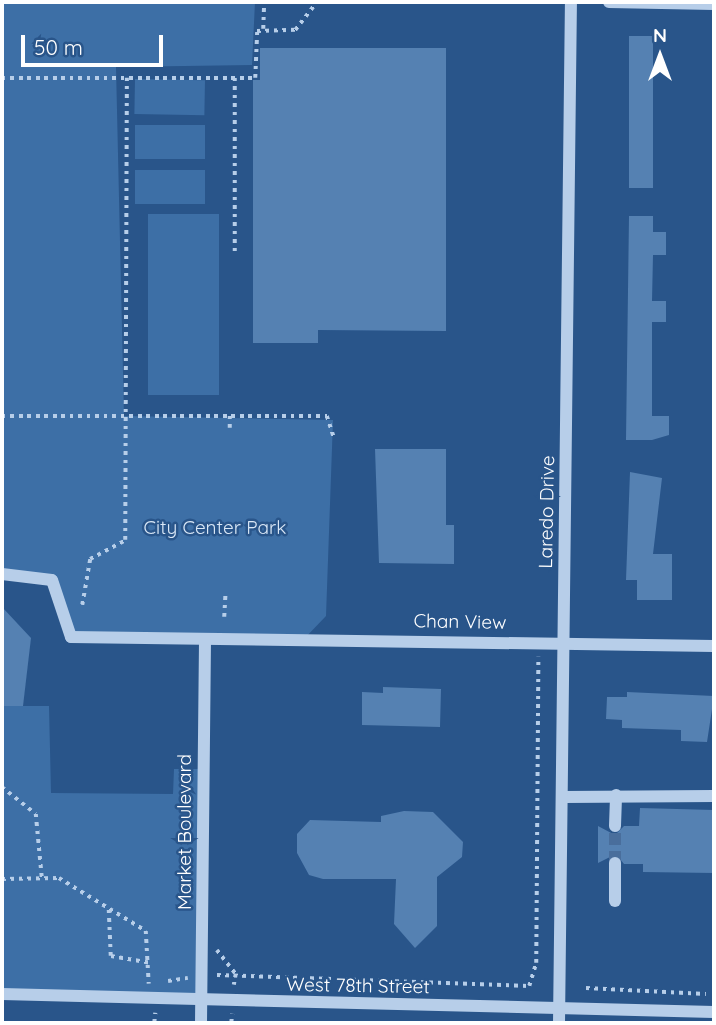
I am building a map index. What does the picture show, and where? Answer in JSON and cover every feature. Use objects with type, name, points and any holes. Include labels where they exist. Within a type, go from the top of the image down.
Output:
[{"type":"street","name":"Laredo Drive","points":[[559,1023],[564,797],[570,2]]},
{"type":"street","points":[[609,2],[714,4]]},
{"type":"street","name":"Chan View","points":[[2,574],[52,580],[71,637],[714,646]]},
{"type":"street","name":"Market Boulevard","points":[[201,1023],[205,640]]},
{"type":"street","points":[[615,826],[616,795]]},
{"type":"street","points":[[564,797],[714,796]]},
{"type":"street","points":[[615,863],[615,901]]},
{"type":"street","name":"West 78th Street","points":[[2,994],[201,1002],[714,1012]]},
{"type":"path","points":[[2,78],[255,78],[256,36],[263,29],[264,2]]},
{"type":"path","points":[[263,29],[296,30],[317,2]]},
{"type":"path","points":[[82,605],[90,559],[125,540],[127,78]]},
{"type":"path","points":[[235,78],[235,254]]},
{"type":"path","points":[[2,416],[327,416],[334,438]]},
{"type":"path","points":[[230,416],[230,428]]},
{"type":"path","points":[[224,617],[225,596]]},
{"type":"path","points":[[135,984],[236,974],[345,984],[529,986],[537,963],[538,653],[526,653]]},
{"type":"path","points":[[2,786],[36,814],[42,878]]},
{"type":"path","points":[[2,879],[59,878],[146,930],[151,964],[149,984]]},
{"type":"path","points":[[109,910],[111,956],[151,964]]},
{"type":"path","points":[[217,937],[217,950],[236,974]]},
{"type":"path","points":[[586,988],[714,995]]},
{"type":"green space","name":"City Center Park","points":[[2,2],[255,2],[252,65],[116,67],[124,416],[333,420],[326,616],[303,640],[66,632],[52,580],[2,573]]},
{"type":"green space","points":[[135,79],[205,80],[204,115],[134,114]]},
{"type":"green space","points":[[135,125],[205,125],[205,159],[135,159]]},
{"type":"green space","points":[[135,170],[205,170],[205,204],[135,204]]},
{"type":"green space","points":[[148,214],[219,214],[219,395],[148,395]]},
{"type":"green space","points":[[2,706],[49,706],[51,793],[173,794],[174,769],[204,769],[201,1001],[2,996]]},
{"type":"building","points":[[629,36],[653,36],[653,188],[629,188]]},
{"type":"building","points":[[260,48],[446,48],[446,331],[318,330],[318,343],[253,343],[253,80],[260,80]]},
{"type":"building","points":[[629,216],[653,216],[653,232],[666,232],[666,255],[653,255],[652,301],[666,301],[666,322],[652,322],[652,416],[669,416],[669,435],[652,440],[626,440]]},
{"type":"building","points":[[375,449],[446,449],[446,525],[454,525],[454,564],[379,563]]},
{"type":"building","points":[[630,472],[662,478],[653,554],[672,554],[672,600],[637,600],[637,580],[626,580]]},
{"type":"building","points":[[2,607],[31,638],[23,706],[2,706]]},
{"type":"building","points":[[383,687],[441,689],[440,727],[362,725],[362,692],[383,693]]},
{"type":"building","points":[[627,692],[714,696],[707,742],[681,741],[681,730],[622,728],[622,720],[606,719],[607,697],[627,697]]},
{"type":"building","points":[[640,808],[714,810],[714,873],[643,872],[643,864],[624,864],[616,854],[598,863],[598,826],[615,835],[624,826],[639,826]]},
{"type":"building","points":[[404,811],[433,812],[463,842],[462,857],[437,877],[437,926],[415,948],[394,924],[396,879],[323,879],[309,875],[297,853],[297,834],[310,820],[381,822],[381,816]]},
{"type":"tunnel","points":[[615,826],[615,863]]}]
